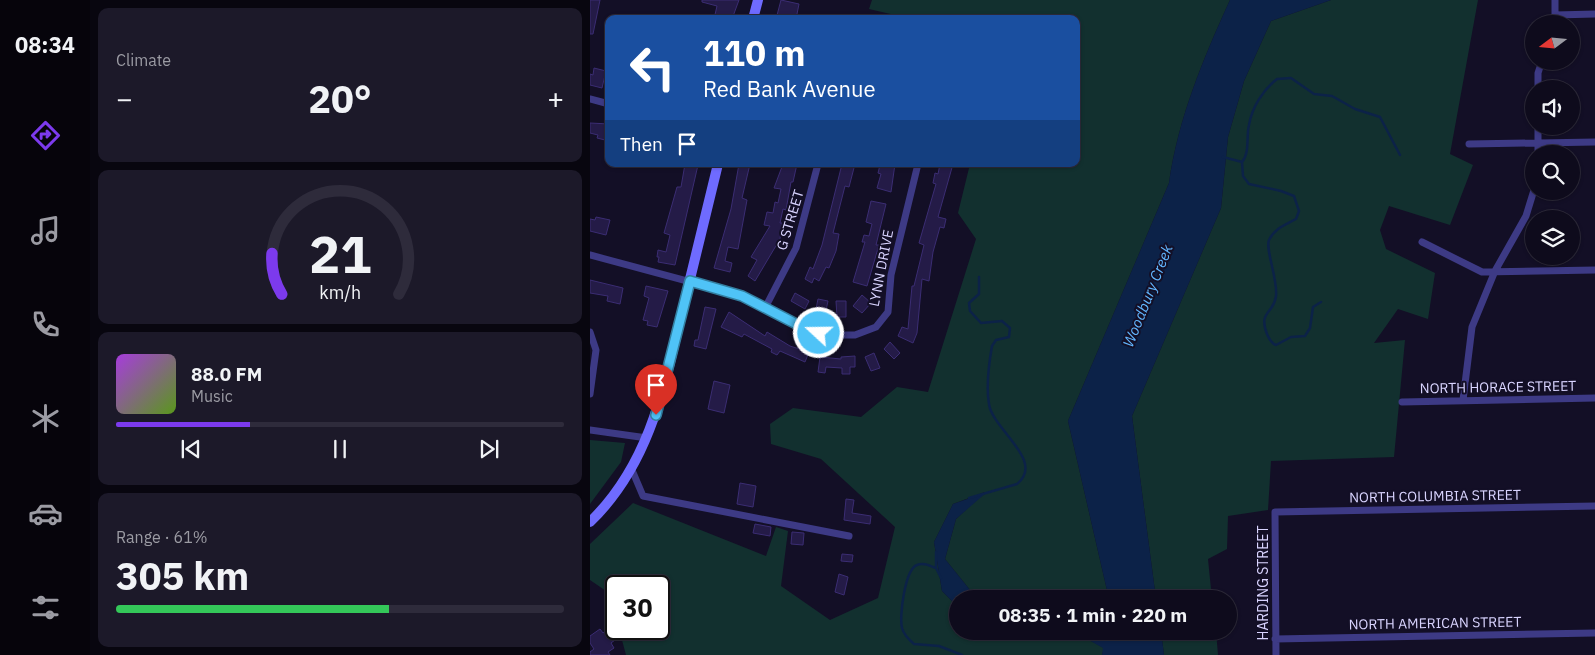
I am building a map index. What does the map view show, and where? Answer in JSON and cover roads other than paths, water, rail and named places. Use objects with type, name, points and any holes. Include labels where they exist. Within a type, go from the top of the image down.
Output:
[{"type":"street","points":[[754,15],[758,0]]},
{"type":"street","points":[[1555,0],[1555,15],[1595,14]]},
{"type":"street","points":[[590,99],[605,103]]},
{"type":"street","points":[[1538,135],[1538,143]]},
{"type":"street","points":[[1469,144],[1595,142]]},
{"type":"street","points":[[590,522],[614,496],[632,470],[656,415],[717,167]]},
{"type":"street","name":"G STREET","points":[[765,308],[796,248],[817,167]]},
{"type":"street","name":"LYNN DRIVE","points":[[590,255],[742,296],[808,330],[830,335],[855,335],[876,327],[888,312],[891,275],[917,167]]},
{"type":"street","points":[[1463,400],[1472,327],[1495,271],[1526,216],[1531,200]]},
{"type":"street","points":[[1422,242],[1482,272],[1595,270]]},
{"type":"street","points":[[590,332],[596,350],[590,394]]},
{"type":"street","name":"NORTH HORACE STREET","points":[[1402,402],[1595,398]]},
{"type":"street","points":[[590,430],[647,438]]},
{"type":"street","points":[[632,470],[643,496],[849,536]]},
{"type":"street","name":"NORTH COLUMBIA STREET","points":[[1275,512],[1595,506]]},
{"type":"street","name":"HARDING STREET","points":[[1275,512],[1276,655]]},
{"type":"street","name":"NORTH AMERICAN STREET","points":[[1275,639],[1595,633]]},
{"type":"water","name":"Woodbury Creek","points":[[1230,0],[1331,0],[1271,21],[1244,81],[1228,137],[1221,208],[1132,416],[1155,590],[1107,590],[1068,421],[1169,183],[1185,113],[1210,44]]},
{"type":"water","points":[[987,492],[956,519],[945,559],[970,590],[949,590],[949,598],[942,591],[934,542],[953,504]]},
{"type":"water","points":[[1089,640],[1162,640],[1164,655],[1102,655],[1103,648]]},
{"type":"waterway","points":[[1321,302],[1313,307],[1310,328],[1305,336],[1291,337],[1276,345],[1270,341],[1264,321],[1275,302],[1276,289],[1268,244],[1271,236],[1284,225],[1296,219],[1299,211],[1294,196],[1249,184],[1243,176],[1242,162],[1247,150],[1250,118],[1255,105],[1267,88],[1277,79],[1291,78],[1314,94],[1332,96],[1355,109],[1380,117],[1400,155]]},
{"type":"waterway","points":[[1223,157],[1242,162]]},
{"type":"waterway","points":[[969,498],[1017,484],[1024,475],[1025,465],[1022,455],[992,414],[989,404],[988,383],[992,346],[996,340],[1009,337],[1010,328],[1002,321],[981,323],[970,311],[969,303],[979,294],[979,277]]},
{"type":"waterway","points":[[936,552],[936,568],[941,578]]},
{"type":"waterway","points":[[936,568],[922,564],[917,565],[909,575],[901,614],[902,628],[906,637],[914,644],[939,646],[962,655]]}]
